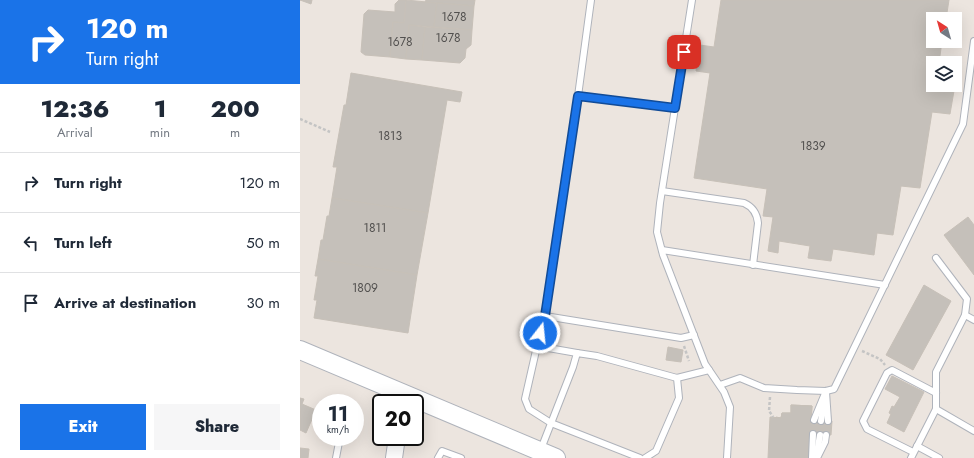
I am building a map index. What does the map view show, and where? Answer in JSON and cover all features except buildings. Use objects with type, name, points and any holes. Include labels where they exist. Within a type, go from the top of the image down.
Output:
[{"type":"main road","points":[[300,350],[395,394]]},
{"type":"main road","points":[[424,406],[545,456]]},
{"type":"street","points":[[394,458],[396,446]]},
{"type":"lane","points":[[591,0],[545,316],[525,399],[529,409],[551,423],[640,458]]},
{"type":"lane","points":[[692,0],[657,232],[662,250],[705,364],[720,385],[730,407],[727,458]]},
{"type":"lane","points":[[720,385],[740,378],[764,388],[796,390],[834,389],[963,124],[974,41]]},
{"type":"lane","points":[[578,96],[675,108]]},
{"type":"lane","points":[[662,191],[744,202],[750,206],[757,216],[758,223],[753,265]]},
{"type":"lane","points":[[662,250],[885,285]]},
{"type":"lane","points":[[936,258],[967,299],[965,315],[936,372],[936,393],[936,409],[912,455],[867,428],[863,422],[887,373],[892,370],[936,393]]},
{"type":"lane","points":[[965,315],[974,320]]},
{"type":"lane","points":[[545,316],[680,338],[694,335]]},
{"type":"lane","points":[[537,346],[596,356],[677,378],[709,370]]},
{"type":"lane","points":[[545,456],[551,423],[577,353]]},
{"type":"lane","points":[[645,458],[656,450],[679,398],[677,378]]},
{"type":"lane","points":[[817,421],[826,390]]},
{"type":"lane","points":[[826,390],[828,421]]},
{"type":"lane","points":[[936,409],[974,431]]},
{"type":"lane","points":[[812,458],[820,435],[816,458]]},
{"type":"lane","points":[[336,458],[338,446]]},
{"type":"lane","points":[[917,446],[939,458]]},
{"type":"lane","points":[[438,458],[442,451],[461,458]]},
{"type":"path","points":[[300,119],[330,132]]},
{"type":"path","points":[[684,346],[689,361]]},
{"type":"path","points":[[854,348],[880,359],[890,371]]},
{"type":"path","points":[[770,388],[769,411],[773,417]]},
{"type":"route","points":[[540,333],[545,316],[578,96],[675,108],[684,52]]}]
